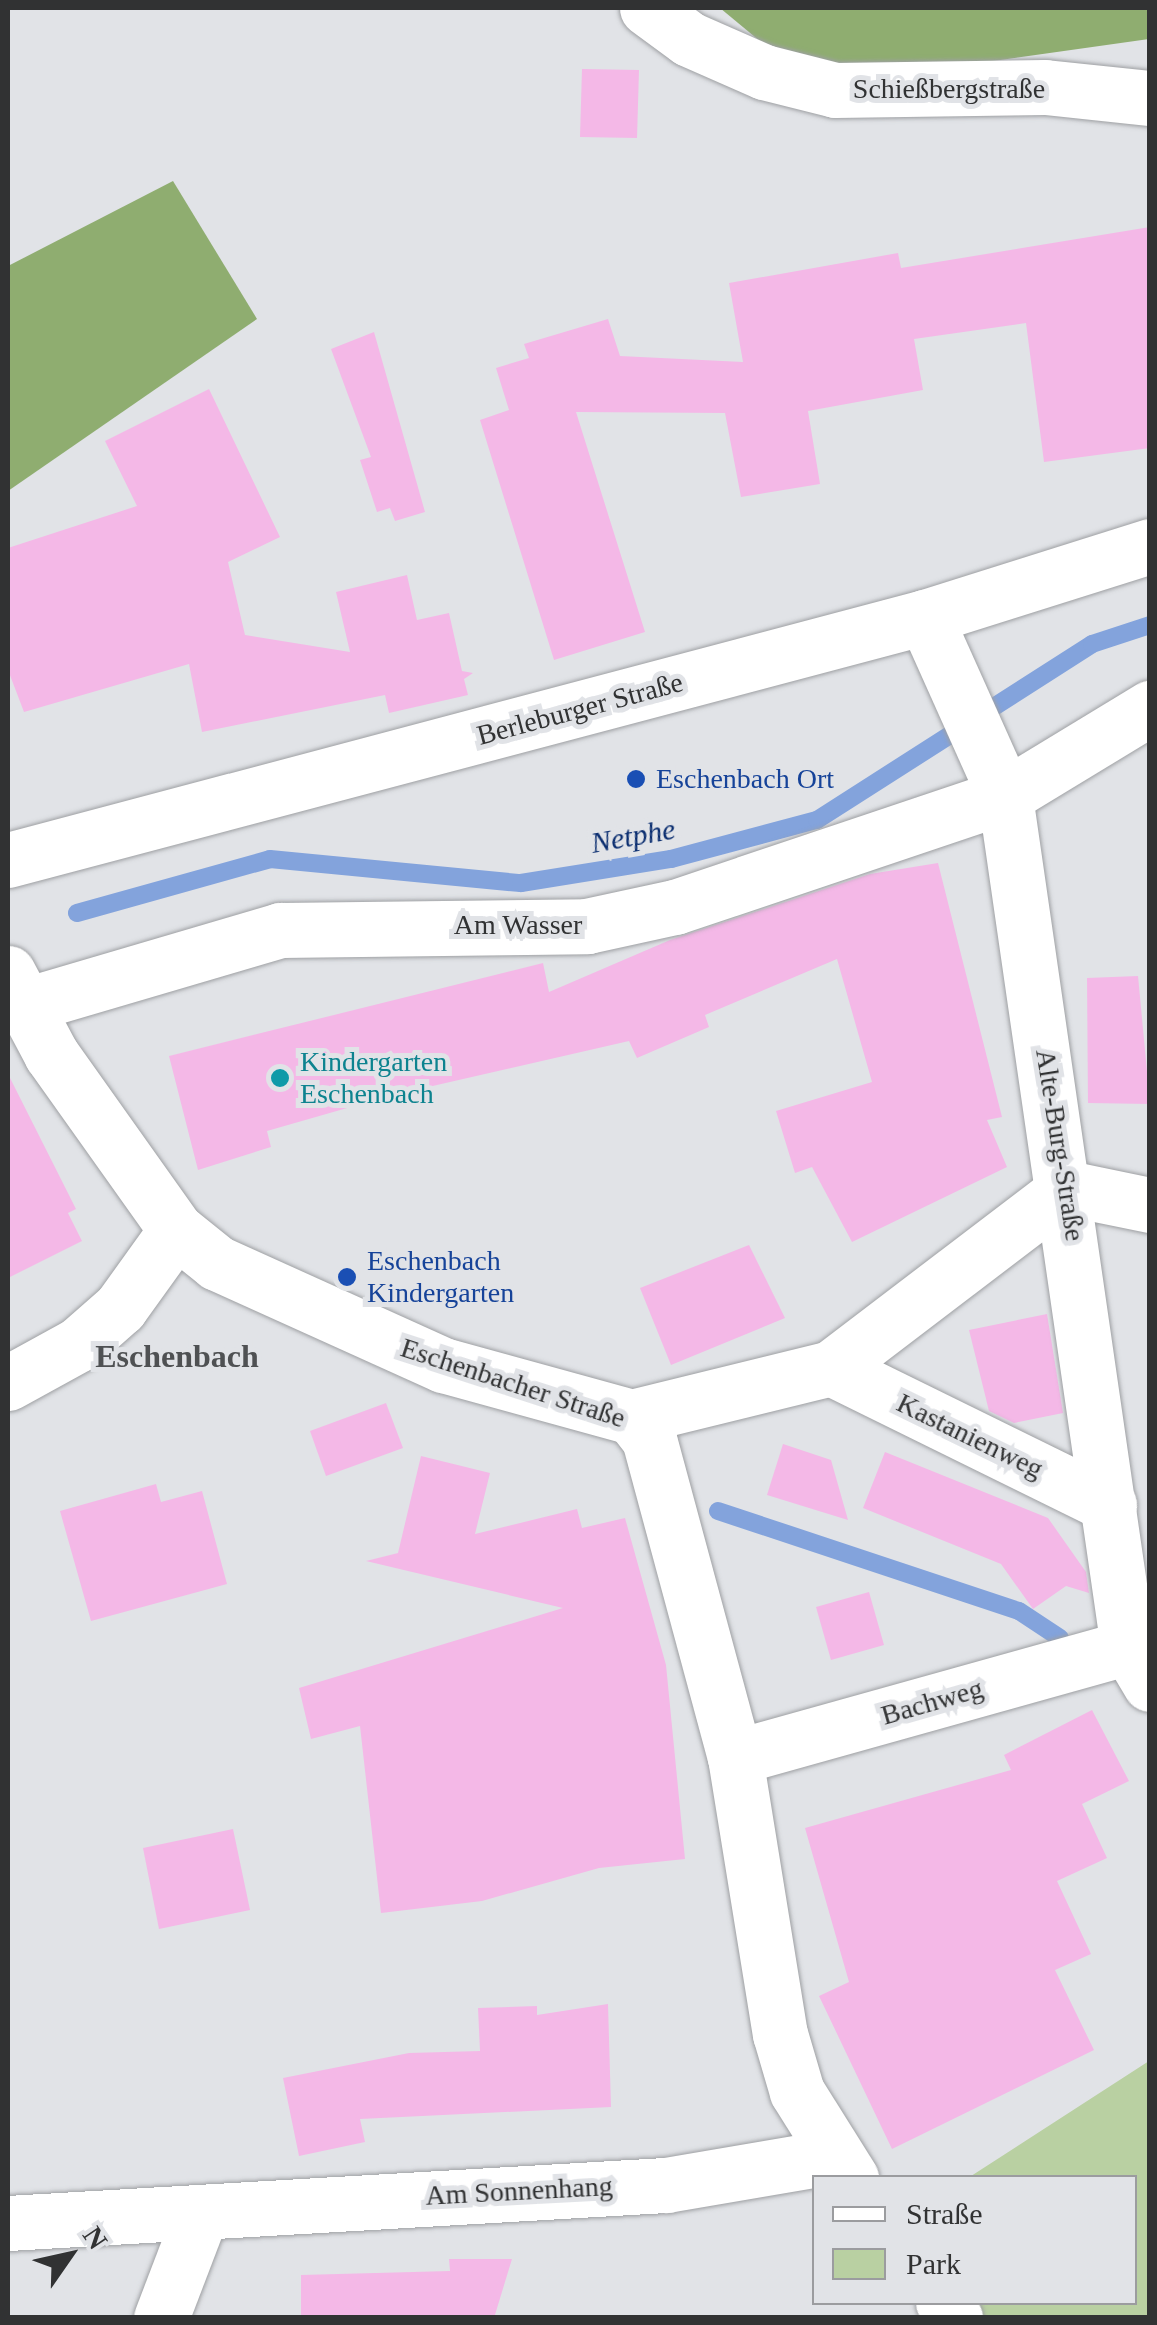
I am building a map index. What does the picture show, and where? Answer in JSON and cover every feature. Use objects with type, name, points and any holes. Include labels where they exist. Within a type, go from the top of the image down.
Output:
[{"type":"street","name":"Schießbergstraße","points":[[647,8],[688,39],[749,66],[835,90],[1044,87],[1150,98]]},
{"type":"street","name":"Berleburger Straße","points":[[8,860],[925,617],[1150,546]]},
{"type":"street","name":"Alte-Burg-Straße","points":[[925,617],[996,775],[1068,1188],[1109,1505],[1138,1666]]},
{"type":"street","name":"Am Wasser","points":[[15,989],[280,930],[587,926],[808,868],[996,775],[1150,708]]},
{"type":"street","name":"Eschenbacher Straße","points":[[15,989],[176,1230],[262,1290],[425,1358],[632,1417],[661,1475],[736,1757],[780,2034],[796,2092],[843,2167]]},
{"type":"street","points":[[632,1417],[831,1368],[1068,1188],[1150,1206]]},
{"type":"street","points":[[8,1383],[79,1344],[120,1308],[176,1230]]},
{"type":"street","name":"Kastanienweg","points":[[831,1368],[1109,1505]]},
{"type":"street","name":"Bachweg","points":[[736,1757],[1138,1666]]},
{"type":"street","name":"Am Sonnenhang","points":[[8,2223],[200,2216],[452,2192],[666,2184],[843,2167]]},
{"type":"street","points":[[162,2318],[200,2216]]},
{"type":"green space","points":[[720,8],[1149,8],[1149,39],[867,79],[767,47]]},
{"type":"green space","points":[[173,181],[257,319],[8,491],[8,266]]},
{"type":"green space","points":[[1149,2061],[1149,2317],[980,2317],[971,2305],[1137,2305],[1137,2175],[973,2175]]},
{"type":"building","points":[[582,69],[639,70],[637,138],[580,137]]},
{"type":"building","points":[[1150,227],[1150,448],[1044,462],[1026,323],[914,339],[923,390],[808,411],[820,484],[741,497],[725,413],[576,412],[645,632],[554,660],[480,420],[509,410],[496,368],[529,358],[524,344],[608,319],[620,356],[743,362],[729,283],[898,253],[901,268]]},
{"type":"building","points":[[374,332],[425,512],[395,521],[390,508],[377,512],[360,460],[371,457],[331,349]]},
{"type":"building","points":[[209,389],[280,537],[228,562],[245,635],[350,652],[336,592],[407,575],[417,620],[449,613],[462,671],[473,673],[464,679],[468,695],[389,713],[385,695],[202,732],[189,664],[24,712],[8,670],[8,548],[137,506],[105,441]]},
{"type":"building","points":[[938,863],[1002,1117],[987,1120],[1007,1167],[852,1242],[812,1167],[795,1173],[776,1111],[872,1082],[837,959],[705,1015],[709,1027],[637,1058],[629,1041],[389,1096],[267,1131],[271,1147],[198,1170],[169,1056],[543,963],[549,992],[670,940],[870,874]]},
{"type":"building","points":[[1138,976],[1150,1104],[1088,1103],[1087,978]]},
{"type":"building","points":[[8,1074],[76,1209],[68,1213],[82,1241],[8,1278]]},
{"type":"building","points":[[749,1245],[785,1318],[671,1365],[640,1288]]},
{"type":"building","points":[[1047,1314],[1063,1413],[1014,1423],[989,1411],[969,1330]]},
{"type":"building","points":[[386,1403],[403,1448],[326,1476],[310,1431]]},
{"type":"building","points":[[783,1444],[831,1460],[848,1520],[767,1495]]},
{"type":"building","points":[[885,1452],[1048,1518],[1086,1572],[1089,1593],[1066,1586],[1033,1609],[1001,1564],[863,1508]]},
{"type":"building","points":[[421,1456],[490,1473],[475,1534],[577,1509],[582,1528],[625,1518],[666,1665],[685,1859],[599,1868],[482,1901],[381,1913],[360,1726],[311,1739],[299,1688],[563,1608],[366,1561],[398,1553]]},
{"type":"building","points":[[156,1484],[161,1502],[202,1491],[227,1584],[91,1621],[60,1511]]},
{"type":"building","points":[[869,1592],[884,1645],[831,1660],[816,1607]]},
{"type":"building","points":[[1092,1710],[1129,1781],[1082,1804],[1107,1858],[1057,1881],[1091,1954],[1055,1970],[1094,2050],[892,2149],[819,1996],[849,1982],[805,1828],[1011,1770],[1004,1755]]},
{"type":"building","points":[[233,1829],[250,1910],[159,1929],[143,1848]]},
{"type":"building","points":[[608,2004],[611,2107],[360,2119],[365,2142],[299,2156],[283,2078],[409,2053],[480,2051],[478,2008],[537,2006],[537,2015]]},
{"type":"building","points":[[449,2259],[512,2259],[494,2318],[301,2318],[301,2275],[450,2271]]},
{"type":"waterway","name":"Netphe","points":[[77,913],[270,859],[521,883],[671,859],[817,820],[1092,644],[1150,625]]},
{"type":"waterway","points":[[718,1511],[1019,1611],[1060,1638]]},
{"type":"place","name":"Eschenbach Ort","points":[[636,779]]},
{"type":"place","name":"Kindergarten Eschenbach","points":[[280,1078]]},
{"type":"place","name":"Eschenbach Kindergarten","points":[[347,1277]]},
{"type":"district","name":"Eschenbach","points":[[177,1356]]}]
